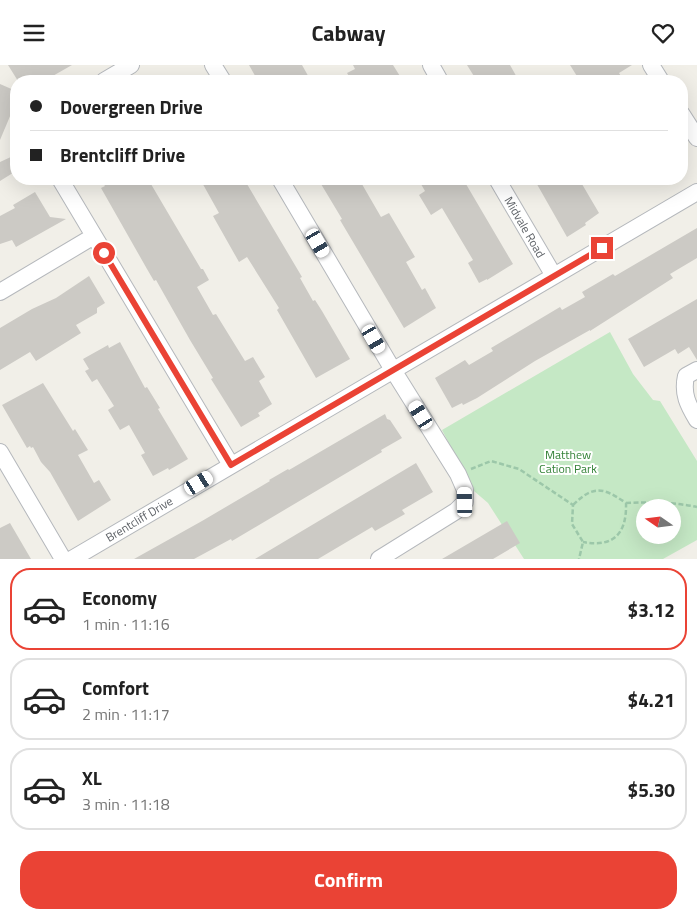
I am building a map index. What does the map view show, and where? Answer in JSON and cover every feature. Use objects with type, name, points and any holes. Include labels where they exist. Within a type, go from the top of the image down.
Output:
[{"type":"street","points":[[114,75],[131,65]]},
{"type":"street","points":[[688,124],[697,138]]},
{"type":"street","points":[[64,185],[231,465]]},
{"type":"street","points":[[284,185],[393,371],[458,474],[465,490],[465,502],[456,511],[379,559]]},
{"type":"street","name":"Midvale Road","points":[[501,185],[554,276]]},
{"type":"street","name":"Brentcliff Drive","points":[[72,559],[697,192]]},
{"type":"street","points":[[0,292],[94,236]]},
{"type":"street","points":[[697,370],[686,377],[684,387],[686,402],[697,420]]},
{"type":"street","points":[[0,452],[63,559]]},
{"type":"path","points":[[458,474],[491,461],[520,469],[573,505]]},
{"type":"path","points":[[579,559],[583,542],[572,524],[573,505],[582,496],[592,491],[608,491],[626,503],[652,502],[697,507]]},
{"type":"path","points":[[583,542],[595,544],[608,542],[623,529],[626,503]]},
{"type":"green space","name":"Matthew Cation Park","points":[[610,332],[633,374],[653,400],[660,401],[697,461],[697,540],[663,559],[524,559],[488,503],[474,491],[442,430]]},
{"type":"building","points":[[8,65],[72,65],[54,75],[14,75]]},
{"type":"building","points":[[249,65],[302,65],[308,75],[255,75]]},
{"type":"building","points":[[353,65],[393,65],[399,75],[348,75],[347,73],[355,69]]},
{"type":"building","points":[[467,65],[510,65],[516,75],[473,75]]},
{"type":"building","points":[[570,65],[632,65],[619,73],[620,75],[576,75]]},
{"type":"building","points":[[0,84],[10,88],[10,116],[0,140]]},
{"type":"building","points":[[10,157],[10,175],[0,181],[0,162]]},
{"type":"building","points":[[152,185],[209,280],[197,287],[213,315],[216,314],[245,361],[253,357],[265,377],[259,381],[272,404],[258,413],[260,416],[241,427],[211,379],[213,378],[156,280],[154,281],[101,188],[105,186]]},
{"type":"building","points":[[203,185],[248,185],[302,277],[300,278],[313,301],[315,300],[350,359],[316,378],[277,310],[279,308],[247,257],[239,262],[213,216],[219,213]]},
{"type":"building","points":[[322,185],[362,185],[381,217],[389,213],[415,257],[406,262],[422,290],[425,288],[436,308],[404,328],[340,220],[342,219]]},
{"type":"building","points":[[422,185],[467,185],[513,264],[479,283],[468,263],[473,260],[442,208],[431,215],[419,195],[425,191]]},
{"type":"building","points":[[537,185],[583,185],[599,213],[585,223],[586,225],[567,237]]},
{"type":"building","points":[[35,192],[50,217],[66,219],[16,247],[12,240],[0,244],[0,216],[15,208],[13,205]]},
{"type":"building","points":[[697,228],[697,258],[670,274],[673,278],[590,331],[535,361],[477,398],[452,408],[435,378],[465,360],[469,365],[493,351],[491,348],[560,307],[562,310],[585,297],[582,292],[613,274],[615,276]]},
{"type":"building","points":[[89,276],[105,303],[97,308],[97,313],[76,325],[81,333],[36,361],[30,352],[0,370],[0,328],[32,309],[56,298]]},
{"type":"building","points":[[697,299],[697,360],[689,347],[678,354],[675,349],[644,367],[628,339]]},
{"type":"building","points":[[120,342],[145,388],[147,387],[160,408],[158,409],[188,459],[169,470],[168,468],[153,476],[141,455],[145,453],[129,425],[120,430],[108,410],[114,406],[97,379],[92,382],[85,371],[89,369],[83,359],[108,345],[109,348]]},
{"type":"building","points":[[43,383],[73,431],[75,429],[88,450],[78,455],[94,483],[99,480],[111,500],[78,521],[50,472],[41,462],[33,447],[27,448],[2,405]]},
{"type":"building","points":[[385,414],[402,438],[381,450],[382,452],[232,541],[231,539],[194,559],[134,559],[202,521],[269,480]]},
{"type":"building","points":[[416,463],[433,492],[402,510],[405,514],[375,531],[372,527],[318,559],[255,559]]},
{"type":"building","points":[[507,521],[520,543],[493,559],[442,559]]},
{"type":"building","points":[[10,523],[31,559],[0,559],[0,528]]},
{"type":"route","points":[[104,253],[231,465],[602,248]]}]
